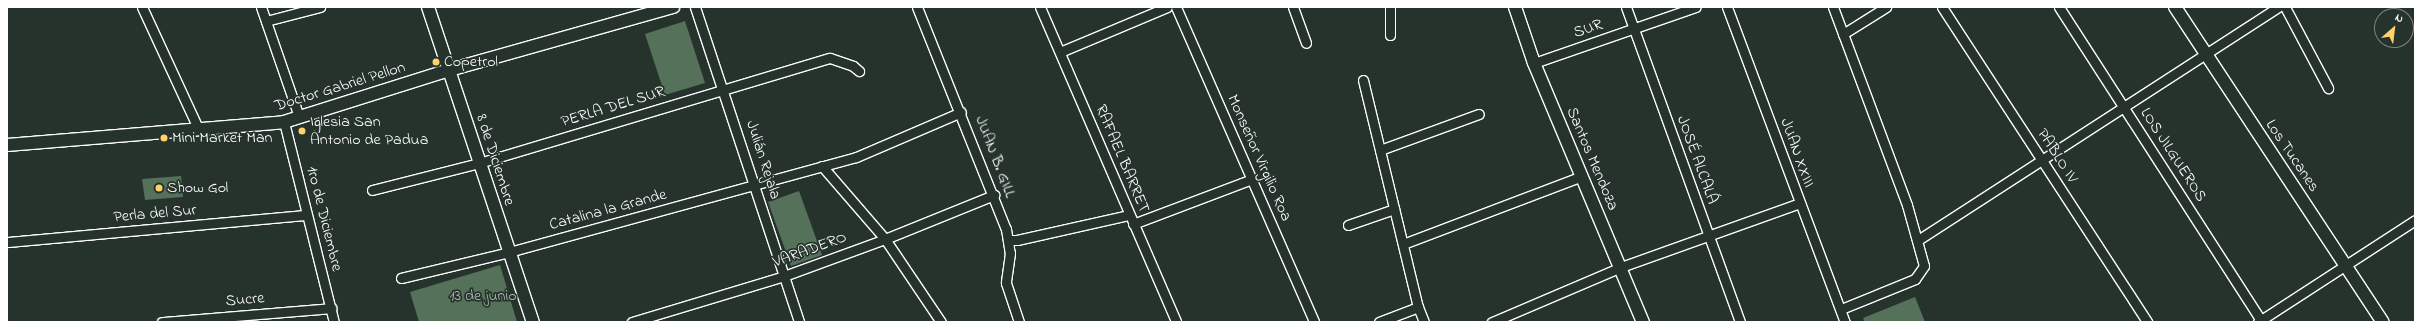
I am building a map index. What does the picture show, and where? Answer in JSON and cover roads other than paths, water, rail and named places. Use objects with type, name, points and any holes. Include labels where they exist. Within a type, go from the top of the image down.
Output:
[{"type":"street","points":[[142,7],[198,128]]},
{"type":"street","points":[[261,7],[299,118]]},
{"type":"street","points":[[266,21],[320,7]]},
{"type":"street","name":"8 de Diciembre","points":[[428,7],[533,322]]},
{"type":"street","name":"Doctor Gabriel Pellon","points":[[7,145],[284,122],[450,70],[673,7]]},
{"type":"street","name":"Julián Rejala","points":[[695,7],[724,89],[799,322]]},
{"type":"street","name":"JUAN B. GILL","points":[[917,7],[994,195],[1008,240],[1010,252],[1006,283],[1019,322]]},
{"type":"street","name":"RAFAEL BARRET","points":[[1040,7],[1176,322]]},
{"type":"street","points":[[1060,52],[1167,7]]},
{"type":"street","name":"Monseñor Virgilio Roa","points":[[1176,7],[1314,322]]},
{"type":"street","points":[[1293,7],[1306,43]]},
{"type":"street","points":[[1390,7],[1390,35]]},
{"type":"street","name":"Santos Mendoza","points":[[1515,7],[1534,63],[1643,322]]},
{"type":"street","name":"JOSÉ ALCALÁ","points":[[1626,7],[1740,322]]},
{"type":"street","name":"SUR","points":[[1534,63],[1696,7]]},
{"type":"street","name":"JUAN XXIII","points":[[1728,7],[1845,322]]},
{"type":"street","points":[[1833,7],[1918,240],[1924,266],[1920,276],[1840,309]]},
{"type":"street","points":[[1843,34],[1886,7]]},
{"type":"street","name":"PABLO IV","points":[[1942,7],[2147,322]]},
{"type":"street","name":"LOS JILGUEROS","points":[[2059,7],[2126,108],[2259,321]]},
{"type":"street","name":"Los Tucanes","points":[[2175,7],[2383,322]]},
{"type":"street","points":[[1918,240],[2126,108],[2278,7]]},
{"type":"street","points":[[2285,7],[2328,88]]},
{"type":"street","name":"PERLA DEL SUR","points":[[372,190],[479,163],[830,58],[853,66],[859,72]]},
{"type":"street","points":[[1363,80],[1418,307],[1424,322]]},
{"type":"street","name":"Catalina la Grande","points":[[401,278],[509,252],[822,166],[872,151],[961,112]]},
{"type":"street","points":[[1380,150],[1479,114]]},
{"type":"street","name":"1ro de Diciembre","points":[[284,122],[306,215],[334,322]]},
{"type":"street","points":[[822,166],[884,239],[941,322]]},
{"type":"street","points":[[1403,244],[1582,176]]},
{"type":"street","points":[[1133,224],[1252,179]]},
{"type":"street","name":"VARADERO","points":[[632,322],[784,276],[884,239],[994,195]]},
{"type":"street","points":[[1492,322],[1621,267],[1800,203]]},
{"type":"street","points":[[1348,225],[1394,209]]},
{"type":"street","name":"Perla del Sur","points":[[7,242],[306,215]]},
{"type":"street","points":[[1008,240],[1017,240],[1129,215]]},
{"type":"street","points":[[2259,321],[2415,220]]},
{"type":"street","points":[[1379,322],[1418,307]]},
{"type":"street","name":"Sucre","points":[[162,322],[331,308]]},
{"type":"place","name":"Copetrol","points":[[436,62]]},
{"type":"place","name":"Iglesia San Antonio de Padua","points":[[302,131]]},
{"type":"place","name":"Mini Market Man","points":[[164,138]]},
{"type":"place","name":"Show Gol","points":[[159,188]]},
{"type":"park label","name":"13 de junio","points":[[483,296]]}]
